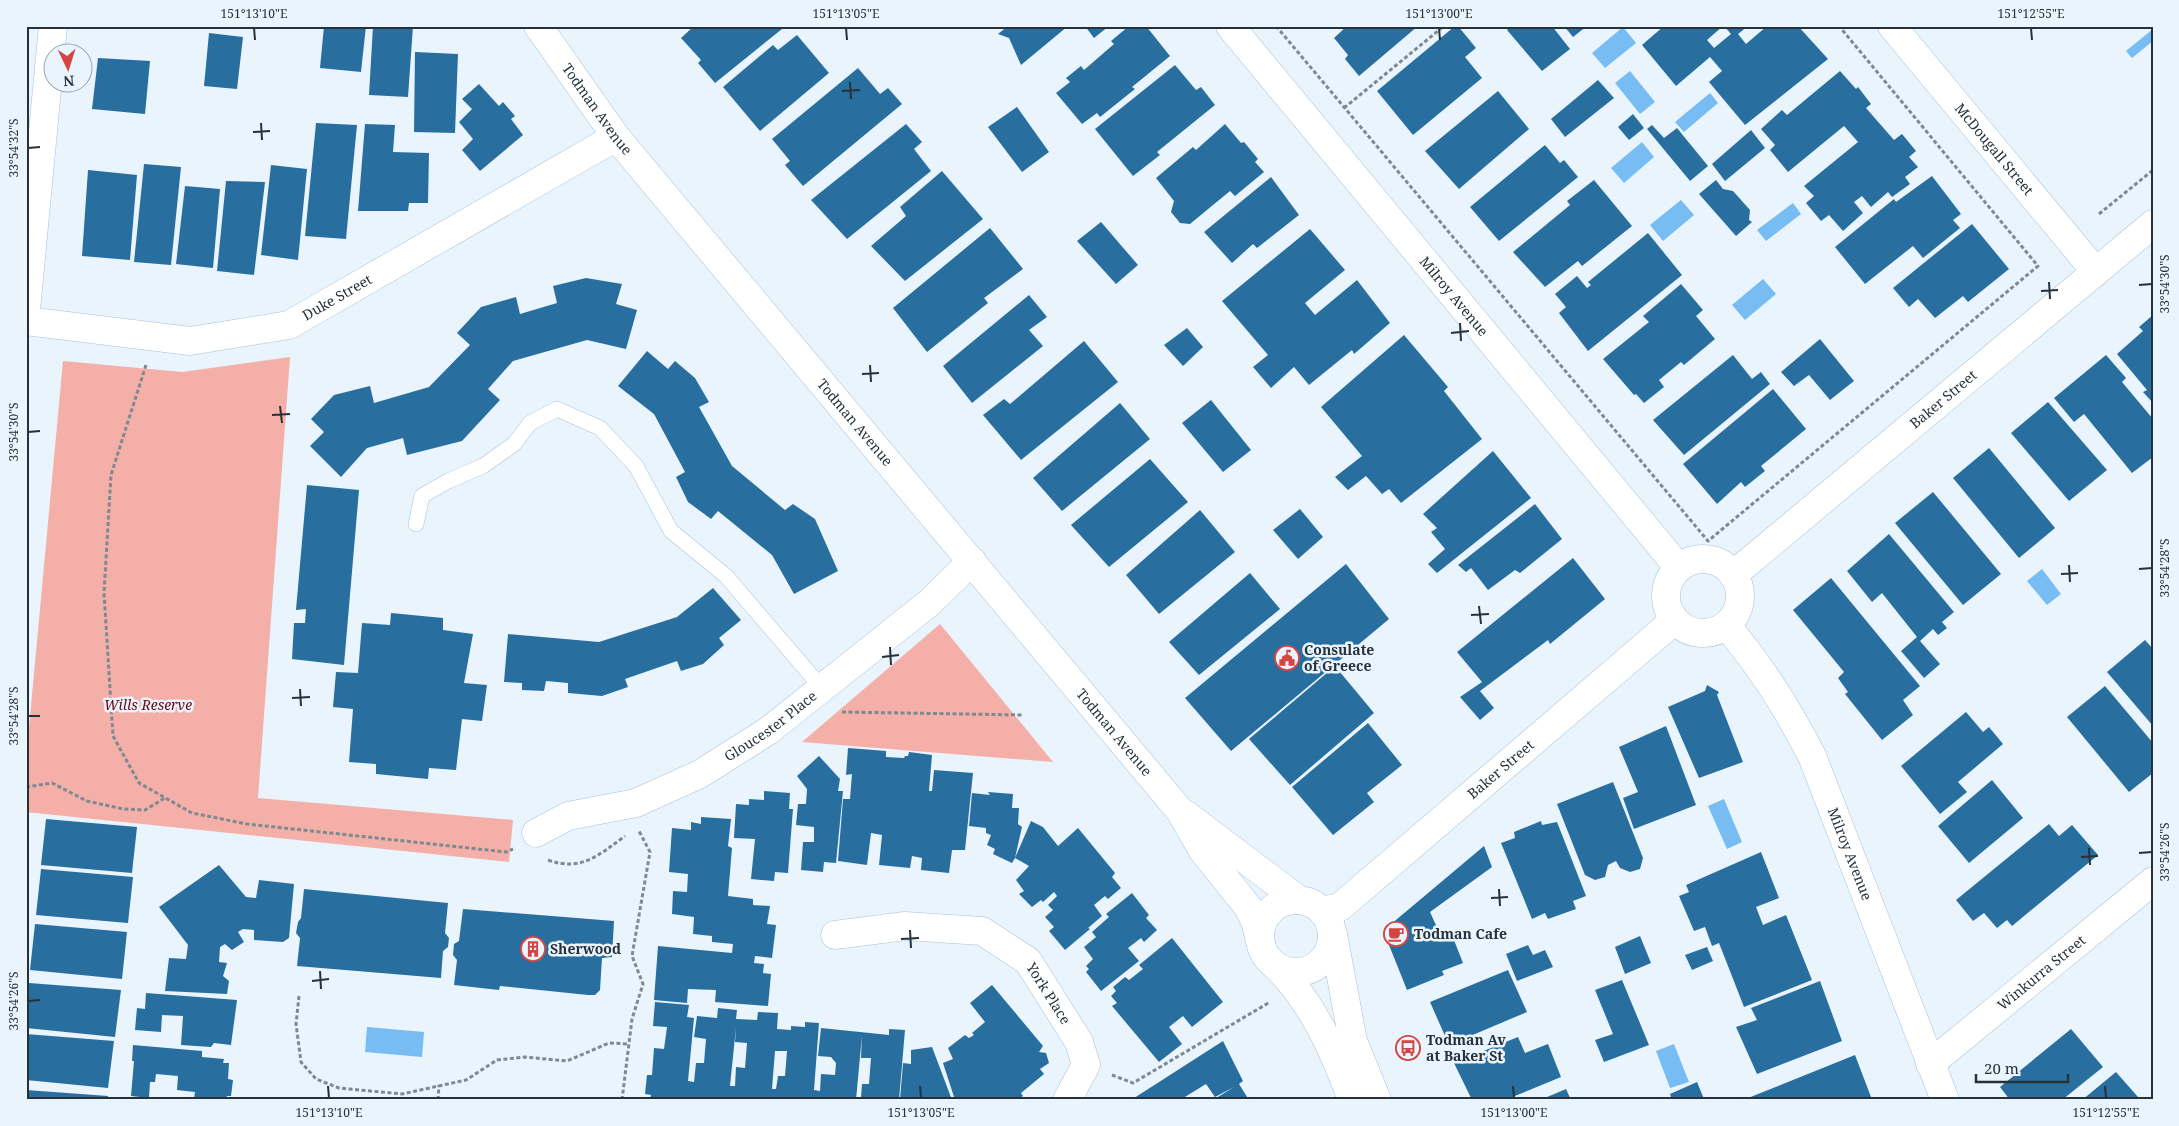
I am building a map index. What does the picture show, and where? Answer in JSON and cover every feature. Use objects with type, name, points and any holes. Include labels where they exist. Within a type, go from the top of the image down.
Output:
[{"type":"street","points":[[26,310],[53,26]]},
{"type":"street","name":"Todman Avenue","points":[[538,26],[616,137],[1180,811],[1203,851],[1248,907],[1255,921],[1260,944]]},
{"type":"street","name":"Milroy Avenue","points":[[1230,26],[1679,568]]},
{"type":"street","name":"McDougall Street","points":[[1892,26],[2096,272]]},
{"type":"street","name":"Duke Street","points":[[26,321],[190,341],[290,324],[616,137]]},
{"type":"street","name":"Baker Street","points":[[1733,574],[2153,224]]},
{"type":"street","points":[[1713,560],[1733,574],[1740,595],[1734,616],[1726,625],[1705,633],[1683,627],[1675,620],[1668,610],[1666,593],[1671,576],[1679,568],[1689,561],[1713,560]]},
{"type":"street","name":"Gloucester Place","points":[[532,838],[568,816],[636,803],[700,774],[768,731],[929,603],[972,561]]},
{"type":"street","name":"Baker Street","points":[[1318,915],[1340,907],[1675,620]]},
{"type":"street","name":"Milroy Avenue","points":[[1726,625],[1772,684],[1786,706],[1812,756],[1944,1100]]},
{"type":"street","name":"Todman Avenue","points":[[1180,811],[1318,915]]},
{"type":"street","name":"Winkurra Street","points":[[1930,1064],[2153,881]]},
{"type":"street","points":[[1318,915],[1286,901],[1274,907],[1265,917],[1260,930],[1260,944],[1266,957],[1296,986],[1322,1030],[1352,1100]]},
{"type":"street","points":[[1276,966],[1288,971],[1302,972],[1314,968],[1328,953],[1318,915]]},
{"type":"street","points":[[1318,915],[1353,1041],[1377,1100]]},
{"type":"street","name":"York Place","points":[[835,935],[905,926],[982,931],[1028,961],[1079,1042],[1086,1065]]},
{"type":"street","points":[[1066,1100],[1086,1065]]},
{"type":"lane","points":[[416,524],[422,496],[448,481],[483,466],[514,444],[530,423],[557,409],[600,428],[636,466],[671,531],[726,576],[821,687]]},
{"type":"path","points":[[1276,26],[1708,541],[2038,266],[1839,26]]},
{"type":"path","points":[[1317,130],[1444,26]]},
{"type":"path","points":[[2099,214],[2153,170]]},
{"type":"path","points":[[154,338],[111,475],[104,593],[113,736],[139,783],[192,813],[247,824],[506,852],[532,838],[539,856],[561,865],[588,861],[629,834]]},
{"type":"path","points":[[839,712],[1024,715]]},
{"type":"path","points":[[26,787],[52,783],[86,801],[123,809],[145,810],[165,798]]},
{"type":"path","points":[[622,1100],[632,1019],[643,984],[632,956],[650,852],[637,828]]},
{"type":"path","points":[[1086,1065],[1132,1083],[1296,986]]},
{"type":"path","points":[[299,996],[296,1024],[301,1062],[316,1079],[339,1088],[402,1094],[466,1080],[498,1060],[524,1057],[567,1061],[609,1043],[629,1044]]},
{"type":"path","points":[[438,1100],[440,1085]]},
{"type":"green space","name":"Wills Reserve","points":[[290,357],[258,798],[513,820],[509,862],[26,812],[26,760],[63,361],[182,372]]},
{"type":"green space","points":[[940,624],[1053,762],[802,742]]},
{"type":"water","points":[[1623,27],[1636,43],[1605,68],[1592,53]]},
{"type":"water","points":[[2153,29],[2153,41],[2132,58],[2126,51]]},
{"type":"water","points":[[1630,71],[1655,102],[1640,114],[1615,83]]},
{"type":"water","points":[[1710,93],[1718,103],[1684,132],[1675,122]]},
{"type":"water","points":[[1642,142],[1654,157],[1624,183],[1611,168]]},
{"type":"water","points":[[1681,200],[1694,215],[1663,241],[1650,225]]},
{"type":"water","points":[[1793,203],[1801,214],[1766,241],[1757,230]]},
{"type":"water","points":[[1763,279],[1776,294],[1745,320],[1732,305]]},
{"type":"water","points":[[2042,569],[2061,594],[2047,605],[2027,581]]},
{"type":"water","points":[[1724,799],[1742,842],[1727,849],[1708,806]]},
{"type":"water","points":[[367,1027],[424,1032],[422,1057],[365,1052]]},
{"type":"water","points":[[1674,1044],[1689,1082],[1670,1088],[1656,1051]]},
{"type":"building","points":[[324,26],[366,26],[361,72],[320,68]]},
{"type":"building","points":[[373,26],[413,26],[408,97],[369,95]]},
{"type":"building","points":[[694,26],[780,26],[782,29],[715,83],[698,63],[701,60],[681,38]]},
{"type":"building","points":[[1008,26],[1068,26],[1021,65],[1009,38],[998,34]]},
{"type":"building","points":[[1085,26],[1109,26],[1094,38]]},
{"type":"building","points":[[1129,26],[1146,26],[1170,56],[1132,87],[1135,89],[1100,117],[1097,113],[1082,124],[1056,93],[1070,82],[1066,78],[1081,66],[1084,70],[1114,44],[1111,41]]},
{"type":"building","points":[[1347,26],[1418,26],[1359,76],[1345,59],[1348,55],[1334,38]]},
{"type":"building","points":[[1455,26],[1458,26],[1476,48],[1465,57],[1482,78],[1413,135],[1377,91]]},
{"type":"building","points":[[1511,26],[1552,26],[1570,49],[1542,71],[1507,30]]},
{"type":"building","points":[[1564,26],[1587,26],[1573,37]]},
{"type":"building","points":[[1664,26],[1723,26],[1707,40],[1714,48],[1731,34],[1724,26],[1748,26],[1738,34],[1746,44],[1767,26],[1789,26],[1790,28],[1798,26],[1828,59],[1745,125],[1709,82],[1722,71],[1710,57],[1676,86],[1642,45]]},
{"type":"building","points":[[209,33],[243,37],[237,89],[204,86]]},
{"type":"building","points":[[797,35],[829,73],[760,131],[723,87],[773,45],[778,50]]},
{"type":"building","points":[[415,52],[458,54],[455,133],[414,132]]},
{"type":"building","points":[[98,58],[150,61],[145,114],[92,109]]},
{"type":"building","points":[[1175,65],[1196,90],[1201,87],[1215,105],[1157,152],[1160,155],[1133,176],[1095,129]]},
{"type":"building","points":[[858,68],[880,94],[888,88],[902,104],[803,186],[785,165],[790,161],[772,139]]},
{"type":"building","points":[[1840,71],[1856,89],[1858,87],[1871,104],[1866,108],[1894,140],[1902,134],[1916,151],[1909,157],[1918,167],[1905,177],[1910,184],[1892,197],[1888,192],[1871,207],[1862,196],[1854,202],[1863,213],[1843,231],[1829,215],[1821,221],[1806,203],[1814,196],[1804,186],[1858,142],[1844,126],[1788,172],[1770,150],[1775,145],[1761,129],[1782,110],[1787,115]]},
{"type":"building","points":[[1598,80],[1614,98],[1565,137],[1551,119]]},
{"type":"building","points":[[479,84],[499,106],[503,102],[515,116],[511,119],[523,135],[480,171],[462,150],[473,139],[459,122],[472,109],[462,99]]},
{"type":"building","points":[[1498,91],[1529,129],[1459,189],[1425,151]]},
{"type":"building","points":[[1017,107],[1049,152],[1022,172],[988,127]]},
{"type":"building","points":[[1633,114],[1644,128],[1629,140],[1618,127]]},
{"type":"building","points":[[316,123],[357,125],[346,239],[305,236]]},
{"type":"building","points":[[365,124],[395,125],[393,152],[429,153],[428,203],[409,203],[408,211],[358,211]]},
{"type":"building","points":[[906,124],[922,142],[914,149],[931,171],[847,239],[811,200]]},
{"type":"building","points":[[1225,124],[1258,159],[1255,162],[1264,172],[1235,196],[1230,191],[1190,224],[1180,223],[1171,212],[1174,201],[1156,178],[1193,147],[1196,150]]},
{"type":"building","points":[[1652,125],[1664,138],[1677,128],[1708,166],[1690,181],[1647,129]]},
{"type":"building","points":[[1751,130],[1765,148],[1725,181],[1712,164]]},
{"type":"building","points":[[1545,145],[1560,163],[1564,160],[1578,177],[1499,241],[1470,207]]},
{"type":"building","points":[[144,164],[181,167],[171,265],[134,262]]},
{"type":"building","points":[[271,165],[307,169],[298,260],[261,255]]},
{"type":"building","points":[[88,170],[137,175],[130,260],[82,256]]},
{"type":"building","points":[[942,171],[983,219],[905,281],[871,246],[906,216],[900,207]]},
{"type":"building","points":[[1932,176],[1961,214],[1953,220],[1960,228],[1923,258],[1913,246],[1865,284],[1835,247],[1894,199],[1896,202]]},
{"type":"building","points":[[1271,177],[1299,215],[1257,248],[1253,244],[1232,263],[1204,232]]},
{"type":"building","points":[[1594,180],[1632,226],[1582,266],[1578,261],[1545,287],[1513,252],[1570,205],[1567,201]]},
{"type":"building","points":[[1716,180],[1723,189],[1733,191],[1750,210],[1749,220],[1752,222],[1736,236],[1699,194]]},
{"type":"building","points":[[226,181],[265,182],[254,275],[217,271]]},
{"type":"building","points":[[185,186],[220,189],[213,268],[176,264]]},
{"type":"building","points":[[1101,222],[1138,265],[1116,284],[1077,241]]},
{"type":"building","points":[[1972,224],[2009,269],[1968,302],[1963,296],[1935,318],[1918,299],[1909,307],[1893,288]]},
{"type":"building","points":[[990,228],[1023,269],[984,298],[988,303],[927,352],[893,308]]},
{"type":"building","points":[[1310,229],[1345,270],[1305,303],[1315,315],[1357,280],[1390,323],[1354,354],[1352,350],[1309,385],[1294,367],[1271,388],[1253,367],[1268,355],[1222,301]]},
{"type":"building","points":[[1648,233],[1682,275],[1588,351],[1559,313],[1566,307],[1555,294],[1577,276],[1587,288],[1591,285],[1588,282]]},
{"type":"building","points":[[586,278],[622,284],[616,304],[637,310],[626,349],[587,340],[513,361],[488,389],[500,400],[462,441],[407,455],[403,438],[367,448],[341,477],[310,446],[324,432],[311,419],[334,395],[370,386],[374,403],[429,387],[470,345],[457,333],[481,307],[516,297],[520,314],[557,303],[553,286]]},
{"type":"building","points":[[1681,284],[1703,310],[1696,316],[1715,339],[1684,365],[1681,362],[1659,380],[1664,387],[1644,403],[1636,394],[1634,395],[1603,359],[1649,322],[1643,316]]},
{"type":"building","points":[[1029,295],[1047,317],[1029,330],[1043,346],[972,403],[943,366]]},
{"type":"building","points":[[2153,315],[2153,403],[2143,392],[2147,390],[2117,354],[2143,331],[2139,327]]},
{"type":"building","points":[[1187,328],[1203,347],[1183,366],[1164,345]]},
{"type":"building","points":[[1404,335],[1448,387],[1444,391],[1482,439],[1401,503],[1389,489],[1382,494],[1366,476],[1348,490],[1335,477],[1362,456],[1321,407]]},
{"type":"building","points":[[1820,339],[1854,381],[1830,400],[1809,375],[1794,386],[1781,372]]},
{"type":"building","points":[[1084,341],[1118,382],[1021,460],[983,415],[1004,399],[1010,404]]},
{"type":"building","points":[[647,351],[668,369],[675,361],[695,378],[709,402],[699,407],[732,466],[785,510],[793,504],[815,519],[838,571],[794,594],[772,555],[718,511],[711,519],[688,502],[676,477],[685,472],[654,414],[618,386]]},
{"type":"building","points":[[1733,355],[1752,379],[1761,372],[1770,384],[1684,455],[1653,420]]},
{"type":"building","points":[[2106,355],[2126,378],[2122,382],[2153,419],[2153,457],[2132,473],[2084,414],[2074,422],[2054,398]]},
{"type":"building","points":[[1773,389],[1806,429],[1761,466],[1765,471],[1745,487],[1741,482],[1717,504],[1683,464]]},
{"type":"building","points":[[1211,400],[1251,450],[1223,472],[1182,423]]},
{"type":"building","points":[[2048,402],[2107,470],[2069,501],[2011,433]]},
{"type":"building","points":[[1120,403],[1150,439],[1062,511],[1033,478]]},
{"type":"building","points":[[1989,448],[2055,528],[2019,558],[1953,478]]},
{"type":"building","points":[[1493,451],[1531,498],[1437,573],[1428,564],[1445,549],[1431,532],[1437,528],[1423,514]]},
{"type":"building","points":[[1150,459],[1188,502],[1109,567],[1071,525]]},
{"type":"building","points":[[307,485],[359,490],[344,665],[292,659],[294,623],[305,623],[306,609],[296,610]]},
{"type":"building","points":[[1933,492],[2001,574],[1963,605],[1895,523]]},
{"type":"building","points":[[1535,504],[1562,539],[1520,573],[1515,570],[1488,590],[1471,568],[1466,572],[1458,565]]},
{"type":"building","points":[[1300,509],[1323,537],[1298,559],[1273,530]]},
{"type":"building","points":[[1200,510],[1235,552],[1159,614],[1126,575]]},
{"type":"building","points":[[1889,534],[1954,612],[1942,622],[1947,628],[1938,635],[1933,629],[1920,641],[1940,664],[1924,678],[1901,651],[1917,637],[1882,593],[1872,602],[1847,571]]},
{"type":"building","points":[[1573,558],[1605,599],[1550,644],[1548,640],[1480,691],[1494,708],[1480,720],[1460,697],[1482,682],[1457,652]]},
{"type":"building","name":"Consulate of Greece","points":[[1346,564],[1389,619],[1231,751],[1185,698]]},
{"type":"building","points":[[1250,573],[1280,609],[1199,675],[1169,642]]},
{"type":"building","points":[[1831,578],[1920,686],[1903,700],[1913,715],[1882,740],[1845,694],[1848,692],[1838,678],[1844,672],[1793,610]]},
{"type":"building","points":[[713,588],[741,620],[719,638],[724,645],[703,664],[681,671],[677,661],[625,679],[628,687],[602,696],[568,693],[568,683],[546,681],[544,691],[522,690],[522,683],[504,682],[508,634],[599,642],[677,617]]},
{"type":"building","points":[[391,613],[443,618],[443,630],[473,634],[464,683],[487,685],[482,721],[462,719],[456,770],[429,768],[428,779],[376,774],[376,764],[349,762],[353,709],[333,707],[336,672],[358,673],[362,623],[390,625]]},
{"type":"building","points":[[2145,640],[2153,649],[2153,726],[2107,672]]},
{"type":"building","points":[[1335,666],[1374,713],[1290,785],[1249,739]]},
{"type":"building","points":[[1707,685],[1719,692],[1717,695],[1743,762],[1699,778],[1668,707],[1705,691]]},
{"type":"building","points":[[2105,686],[2153,743],[2153,773],[2129,792],[2067,717]]},
{"type":"building","points":[[1966,712],[1983,732],[1989,727],[2003,744],[1958,782],[1967,792],[1940,814],[1901,766]]},
{"type":"building","points":[[1368,723],[1402,765],[1367,793],[1374,802],[1333,835],[1292,787]]},
{"type":"building","points":[[1666,726],[1696,805],[1634,829],[1623,798],[1638,792],[1619,747]]},
{"type":"building","points":[[848,748],[886,751],[886,757],[904,758],[908,756],[909,752],[932,755],[929,791],[932,791],[934,770],[973,773],[965,850],[952,850],[949,873],[921,870],[922,858],[912,856],[910,868],[879,865],[882,835],[871,833],[867,865],[838,861],[843,799],[850,799],[852,774],[846,775]]},
{"type":"building","points":[[819,756],[840,779],[838,791],[843,791],[836,863],[824,862],[823,872],[801,870],[803,842],[814,842],[814,827],[796,825],[798,804],[806,804],[807,789],[797,776]]},
{"type":"building","points":[[1992,780],[2023,818],[1969,863],[1938,826]]},
{"type":"building","points":[[1613,782],[1643,858],[1640,869],[1630,872],[1620,868],[1616,861],[1608,865],[1605,877],[1595,880],[1585,875],[1557,804]]},
{"type":"building","points":[[764,791],[790,793],[789,809],[793,809],[788,873],[775,872],[774,881],[751,879],[755,839],[734,838],[736,804],[749,805],[749,799],[764,800]]},
{"type":"building","points":[[988,792],[1013,794],[1012,808],[1019,808],[1018,824],[1022,827],[1015,858],[1012,863],[993,854],[995,849],[987,845],[991,835],[986,833],[986,828],[969,826],[972,793],[990,795]]},
{"type":"building","points":[[701,817],[731,819],[728,846],[732,848],[728,896],[753,899],[753,905],[770,906],[767,924],[776,925],[772,958],[755,956],[754,963],[764,964],[763,973],[771,974],[768,1006],[715,1002],[716,990],[688,989],[687,1003],[654,1000],[658,946],[732,953],[733,944],[712,942],[712,936],[693,934],[694,917],[672,914],[673,891],[687,892],[688,874],[669,872],[672,828],[691,830],[691,822],[701,824]]},
{"type":"building","points":[[46,819],[137,827],[132,873],[41,865]]},
{"type":"building","points":[[1031,821],[1043,827],[1058,846],[1078,828],[1115,873],[1112,877],[1121,888],[1108,899],[1105,896],[1094,905],[1102,916],[1065,950],[1049,931],[1054,927],[1045,917],[1053,910],[1048,905],[1057,896],[1054,892],[1043,902],[1041,900],[1032,907],[1019,894],[1024,891],[1016,880],[1029,866],[1015,858]]},
{"type":"building","points":[[1541,821],[1542,825],[1557,822],[1586,896],[1573,901],[1576,909],[1548,919],[1545,913],[1532,919],[1501,843],[1515,838],[1514,832]]},
{"type":"building","points":[[2049,824],[2059,836],[2072,825],[2098,855],[2012,926],[2007,920],[1997,928],[1984,913],[1973,921],[1956,900]]},
{"type":"building","points":[[1484,846],[1492,867],[1430,912],[1440,934],[1450,930],[1463,963],[1442,971],[1444,975],[1407,990],[1387,940],[1390,925]]},
{"type":"building","points":[[1761,852],[1779,898],[1756,907],[1763,925],[1786,915],[1812,980],[1744,1007],[1719,943],[1712,946],[1705,927],[1694,931],[1679,896],[1689,892],[1686,885]]},
{"type":"building","points":[[219,865],[246,897],[256,898],[259,880],[294,884],[289,938],[283,942],[254,940],[254,930],[243,929],[238,932],[244,942],[232,950],[225,944],[220,947],[219,962],[227,963],[223,976],[229,981],[227,994],[165,991],[169,958],[186,959],[188,945],[159,907]]},
{"type":"building","points":[[41,869],[133,877],[128,923],[36,915]]},
{"type":"building","points":[[304,889],[448,903],[445,933],[449,938],[448,947],[443,951],[441,978],[297,966],[300,938],[296,933],[298,922],[301,918]]},
{"type":"building","points":[[1132,893],[1149,915],[1146,918],[1157,930],[1144,942],[1141,938],[1128,948],[1139,961],[1101,991],[1086,972],[1089,969],[1086,966],[1093,959],[1084,947],[1096,937],[1092,932],[1109,917],[1106,914]]},
{"type":"building","name":"Sherwood","points":[[463,909],[614,921],[612,957],[602,958],[600,990],[595,995],[588,995],[500,986],[499,990],[454,985],[457,960],[453,955],[454,944],[459,941]]},
{"type":"building","points":[[35,924],[127,932],[122,979],[30,970]]},
{"type":"building","points":[[1640,936],[1651,963],[1625,974],[1615,947]]},
{"type":"building","points":[[1172,938],[1223,1002],[1192,1027],[1183,1016],[1169,1027],[1182,1044],[1159,1062],[1112,1006],[1117,1003],[1111,996],[1116,991],[1113,987],[1125,977],[1129,980],[1143,969],[1139,965]]},
{"type":"building","points":[[1528,945],[1533,955],[1545,950],[1553,967],[1517,981],[1506,954]]},
{"type":"building","points":[[1707,947],[1713,961],[1692,970],[1685,955]]},
{"type":"building","points":[[1508,970],[1527,1012],[1449,1045],[1430,1002]]},
{"type":"building","points":[[1622,980],[1649,1045],[1604,1062],[1595,1040],[1613,1034],[1595,990]]},
{"type":"building","points":[[1820,981],[1842,1041],[1757,1074],[1736,1027],[1757,1020],[1751,1008]]},
{"type":"building","points":[[29,983],[121,990],[115,1037],[26,1028]]},
{"type":"building","points":[[992,985],[1043,1046],[1039,1052],[1046,1053],[1049,1063],[1040,1069],[1044,1074],[1021,1093],[1023,1096],[1018,1100],[955,1100],[943,1063],[953,1059],[948,1048],[965,1035],[969,1038],[974,1035],[972,1033],[985,1022],[970,1003]]},
{"type":"building","points":[[146,993],[237,1000],[231,1045],[214,1043],[211,1047],[181,1045],[183,1016],[162,1015],[161,1032],[135,1030],[137,1008],[145,1009]]},
{"type":"building","points":[[655,1002],[689,1005],[687,1017],[694,1018],[688,1081],[694,1082],[696,1063],[704,1063],[706,1039],[694,1037],[697,1016],[717,1018],[718,1008],[737,1010],[736,1019],[757,1020],[758,1012],[778,1013],[777,1029],[791,1030],[791,1026],[805,1027],[805,1022],[819,1023],[814,1090],[820,1091],[821,1074],[835,1075],[836,1063],[831,1057],[818,1056],[821,1028],[889,1035],[889,1029],[905,1030],[899,1100],[857,1100],[857,1097],[861,1097],[862,1084],[869,1084],[871,1058],[861,1058],[862,1035],[856,1100],[650,1100],[651,1095],[645,1094],[647,1075],[652,1075],[654,1048],[664,1049],[667,1027],[653,1026]],"holes":[[[736,1027],[735,1042],[747,1043],[745,1068],[736,1067],[735,1086],[730,1086]],[[775,1051],[787,1051],[785,1076],[778,1076],[776,1089],[772,1089]]]},
{"type":"building","points":[[2071,1029],[2103,1067],[2062,1100],[2010,1100],[2000,1087]]},
{"type":"building","points":[[26,1034],[114,1041],[108,1088],[26,1080]]},
{"type":"building","points":[[1518,1037],[1525,1053],[1548,1044],[1561,1077],[1505,1100],[1472,1100],[1454,1063]]},
{"type":"building","points":[[1223,1041],[1243,1081],[1239,1084],[1249,1100],[1213,1100],[1234,1087],[1215,1097],[1206,1084],[1180,1100],[1131,1100]]},
{"type":"building","points":[[133,1045],[202,1051],[202,1057],[224,1059],[223,1063],[229,1063],[228,1079],[233,1080],[231,1096],[227,1096],[226,1100],[194,1099],[195,1092],[177,1090],[178,1076],[156,1074],[155,1082],[150,1082],[149,1098],[131,1096],[134,1061],[132,1061]]},
{"type":"building","points":[[932,1047],[952,1100],[900,1100],[903,1063],[911,1064],[911,1050]]},
{"type":"building","points":[[1855,1055],[1871,1097],[1865,1100],[1743,1100]]},
{"type":"building","points":[[2116,1072],[2138,1097],[2135,1100],[2082,1100]]},
{"type":"building","points":[[1697,1082],[1704,1099],[1672,1100],[1670,1094]]},
{"type":"building","points":[[1566,1089],[1571,1100],[1540,1100]]},
{"type":"building","points":[[26,1090],[108,1096],[108,1100],[26,1100]]},
{"type":"place","name":"Consulate of Greece","points":[[1287,658]]},
{"type":"place","name":"Todman Cafe","points":[[1396,934]]},
{"type":"place","name":"Sherwood","points":[[533,949]]},
{"type":"place","name":"Todman Av at Baker St","points":[[1408,1048]]}]
